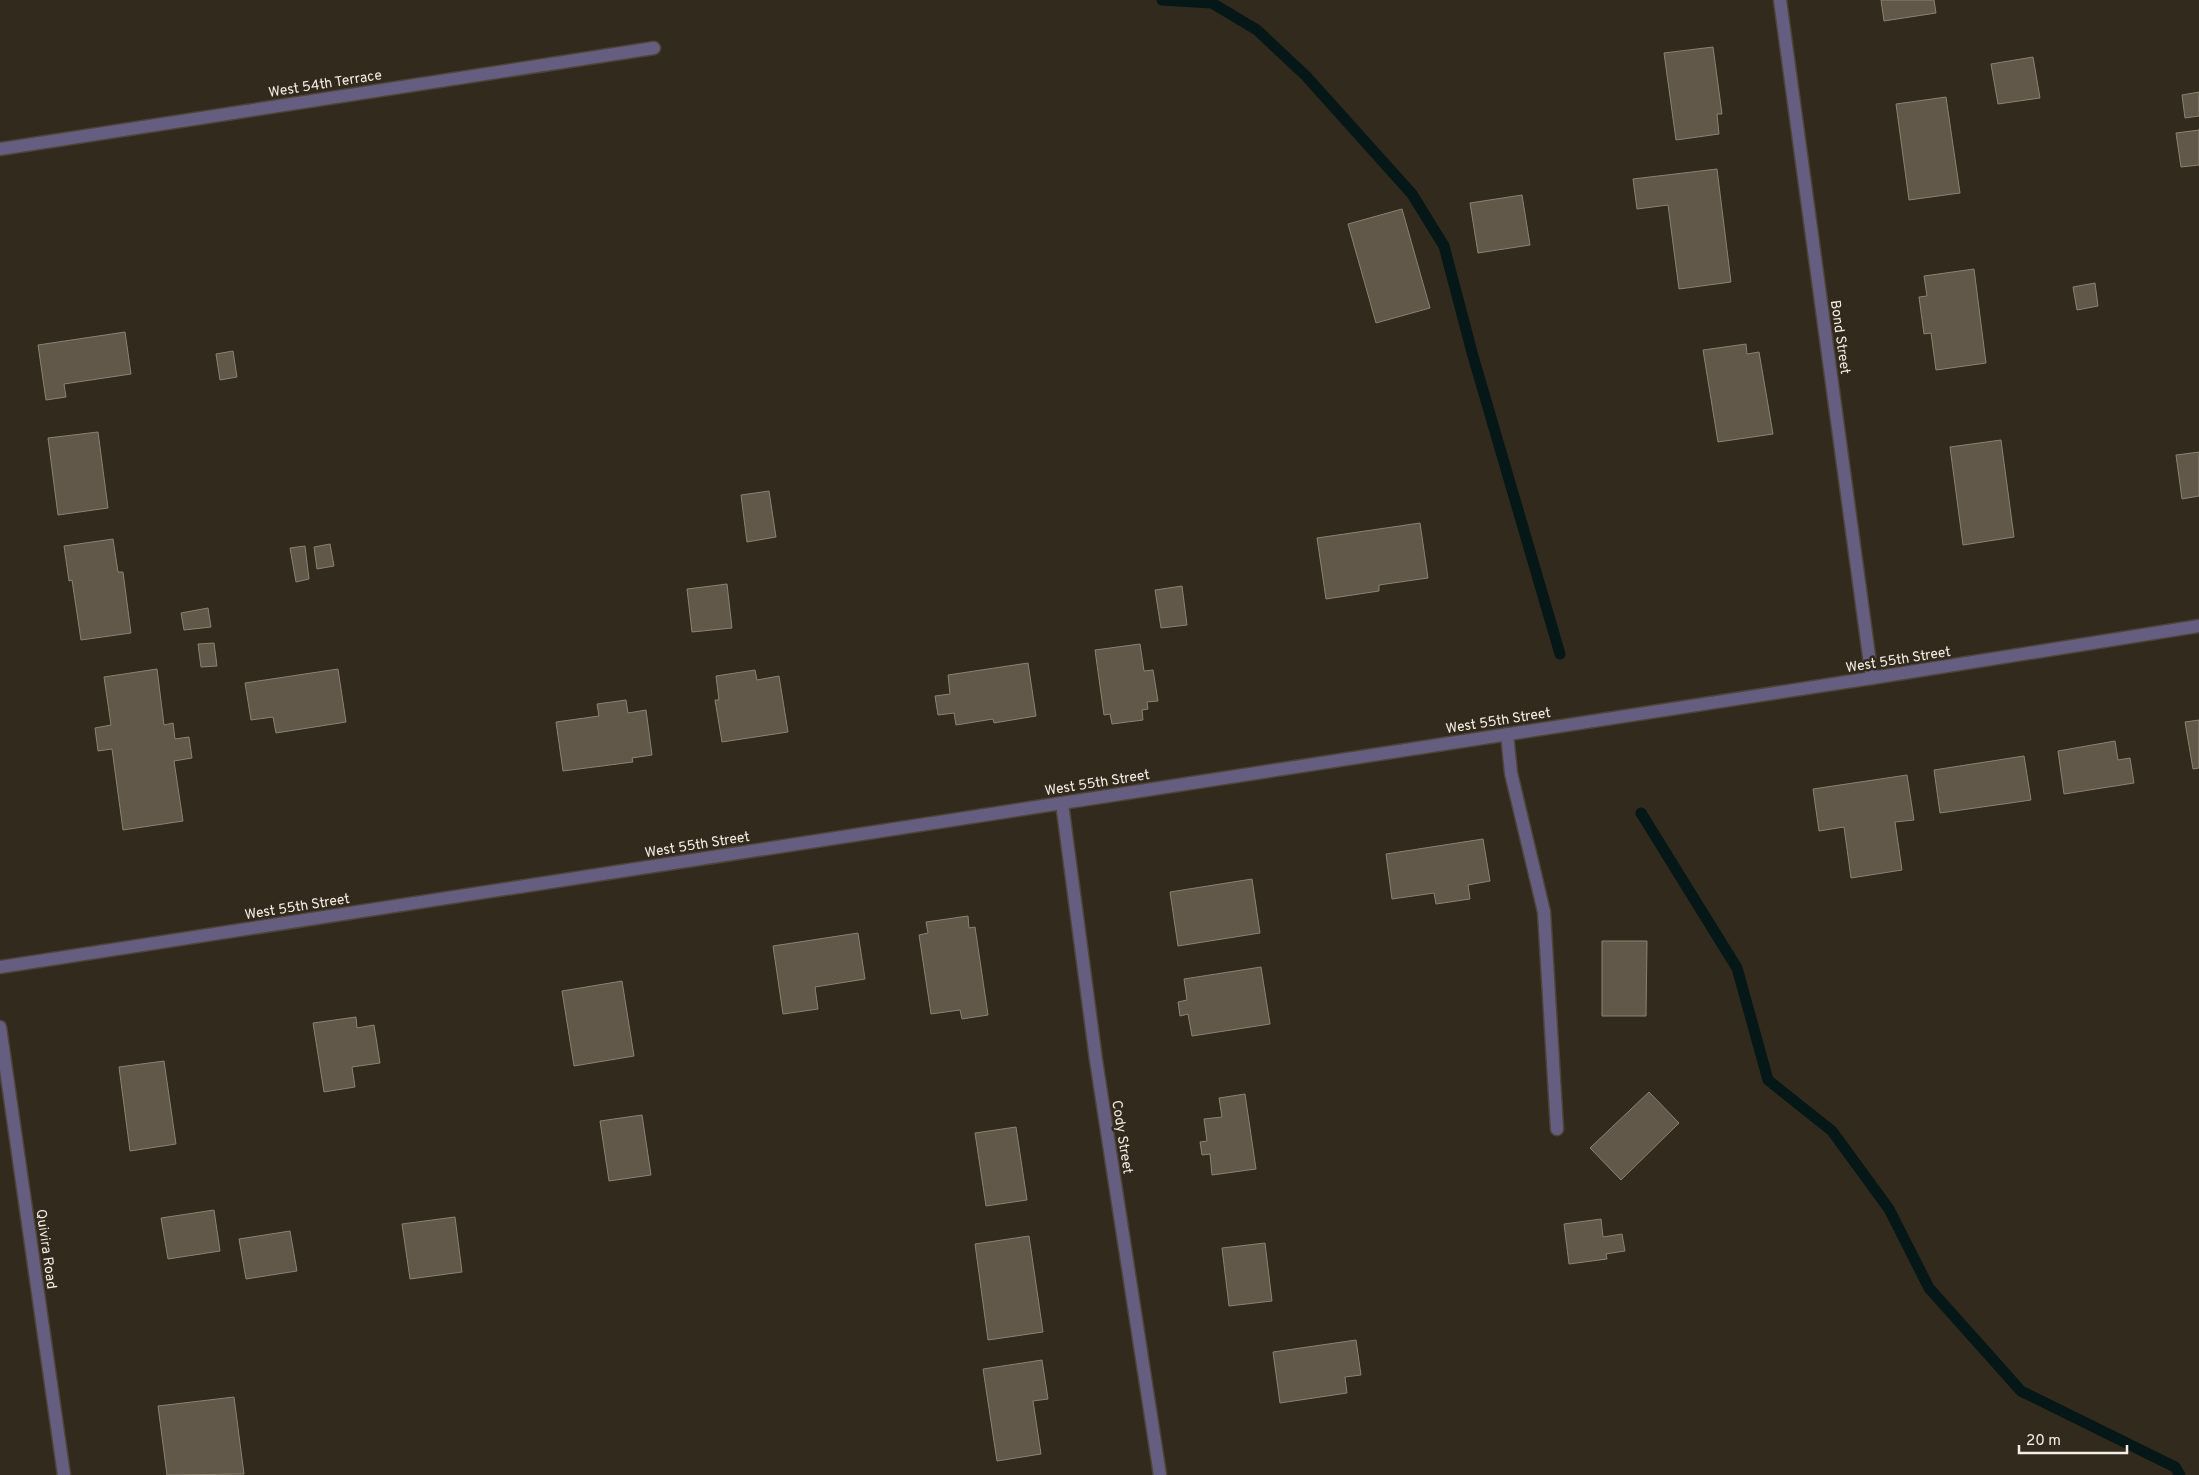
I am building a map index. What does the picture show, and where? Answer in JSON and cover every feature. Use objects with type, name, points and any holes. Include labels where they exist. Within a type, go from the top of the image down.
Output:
[{"type":"street","name":"Bond Street","points":[[1780,0],[1872,678]]},
{"type":"street","name":"West 54th Terrace","points":[[0,149],[654,48]]},
{"type":"street","name":"West 55th Street","points":[[0,967],[2199,626]]},
{"type":"street","points":[[1507,734],[1511,774],[1544,912],[1557,1129]]},
{"type":"street","name":"Cody Street","points":[[1062,803],[1096,1060],[1160,1475]]},
{"type":"street","name":"Quivira Road","points":[[0,1027],[64,1475]]},
{"type":"building","points":[[1881,0],[1934,0],[1936,13],[1884,21]]},
{"type":"building","points":[[1713,47],[1722,114],[1717,114],[1719,134],[1676,140],[1664,53]]},
{"type":"building","points":[[2033,57],[2040,98],[1998,104],[1991,64]]},
{"type":"building","points":[[2199,92],[2199,116],[2185,118],[2182,95]]},
{"type":"building","points":[[1946,97],[1960,193],[1909,200],[1896,104]]},
{"type":"building","points":[[2199,130],[2199,165],[2181,167],[2176,133]]},
{"type":"building","points":[[1717,169],[1731,282],[1679,289],[1668,205],[1637,209],[1633,179]]},
{"type":"building","points":[[1522,195],[1530,245],[1478,253],[1470,203]]},
{"type":"building","points":[[1402,209],[1430,308],[1376,323],[1348,224]]},
{"type":"building","points":[[1974,269],[1986,363],[1936,370],[1931,333],[1924,334],[1919,297],[1927,296],[1924,276]]},
{"type":"building","points":[[2095,283],[2098,306],[2077,310],[2073,287]]},
{"type":"building","points":[[125,332],[131,374],[64,384],[66,397],[46,400],[38,345]]},
{"type":"building","points":[[1746,344],[1747,354],[1759,352],[1773,434],[1718,442],[1703,350]]},
{"type":"building","points":[[233,351],[237,377],[220,380],[216,354]]},
{"type":"building","points":[[98,432],[108,508],[58,515],[48,438]]},
{"type":"building","points":[[2001,440],[2014,537],[1963,545],[1950,447]]},
{"type":"building","points":[[2199,452],[2199,496],[2182,499],[2176,455]]},
{"type":"building","points":[[769,491],[776,537],[747,542],[741,495]]},
{"type":"building","points":[[1420,523],[1428,578],[1379,585],[1379,591],[1326,599],[1317,538]]},
{"type":"building","points":[[113,539],[118,572],[123,572],[131,633],[81,640],[72,580],[69,581],[64,546]]},
{"type":"building","points":[[330,544],[334,566],[317,569],[314,547]]},
{"type":"building","points":[[305,546],[309,579],[296,582],[290,548]]},
{"type":"building","points":[[727,584],[732,628],[692,632],[687,589]]},
{"type":"building","points":[[1182,586],[1187,625],[1161,628],[1155,590]]},
{"type":"building","points":[[208,608],[211,627],[184,630],[181,613]]},
{"type":"building","points":[[214,643],[217,666],[201,667],[198,644]]},
{"type":"building","points":[[1140,644],[1144,671],[1153,670],[1158,701],[1147,702],[1148,709],[1142,710],[1143,720],[1112,724],[1110,714],[1104,715],[1095,650]]},
{"type":"building","points":[[1028,663],[1036,716],[994,723],[993,719],[956,725],[954,713],[938,715],[935,696],[950,694],[948,675]]},
{"type":"building","points":[[157,669],[164,725],[173,723],[175,739],[189,737],[192,758],[174,761],[183,821],[123,830],[112,749],[98,751],[95,728],[111,725],[104,677]]},
{"type":"building","points":[[338,669],[346,722],[276,733],[273,717],[251,720],[245,683]]},
{"type":"building","points":[[755,670],[757,680],[779,676],[788,732],[722,742],[715,700],[719,700],[716,676]]},
{"type":"building","points":[[626,700],[628,713],[646,710],[652,755],[632,758],[633,762],[563,771],[556,722],[599,716],[597,704]]},
{"type":"building","points":[[2199,720],[2199,768],[2193,769],[2185,722]]},
{"type":"building","points":[[2115,741],[2118,760],[2130,758],[2134,783],[2064,794],[2058,751]]},
{"type":"building","points":[[2024,756],[2031,800],[1940,813],[1934,770]]},
{"type":"building","points":[[1907,775],[1914,820],[1895,822],[1902,870],[1851,878],[1844,827],[1819,831],[1813,789]]},
{"type":"building","points":[[1483,839],[1490,881],[1468,885],[1470,899],[1436,904],[1434,893],[1392,899],[1386,854]]},
{"type":"building","points":[[1252,879],[1260,933],[1178,946],[1170,892]]},
{"type":"building","points":[[968,916],[969,928],[975,927],[988,1015],[962,1019],[960,1010],[931,1014],[919,935],[928,933],[926,922]]},
{"type":"building","points":[[858,933],[865,979],[815,987],[818,1009],[783,1014],[773,946]]},
{"type":"building","points":[[1602,941],[1647,941],[1646,1016],[1602,1016]]},
{"type":"building","points":[[1261,967],[1270,1024],[1192,1036],[1188,1014],[1180,1016],[1178,1002],[1187,1000],[1184,979]]},
{"type":"building","points":[[622,981],[634,1056],[574,1066],[562,991]]},
{"type":"building","points":[[356,1017],[357,1028],[374,1025],[380,1063],[352,1067],[355,1087],[324,1092],[313,1023]]},
{"type":"building","points":[[164,1061],[176,1144],[130,1151],[119,1067]]},
{"type":"building","points":[[1649,1092],[1679,1123],[1621,1180],[1590,1148]]},
{"type":"building","points":[[1245,1094],[1256,1169],[1212,1175],[1210,1154],[1202,1155],[1200,1142],[1207,1141],[1204,1119],[1222,1117],[1219,1098]]},
{"type":"building","points":[[642,1115],[651,1175],[609,1181],[600,1121]]},
{"type":"building","points":[[1016,1127],[1027,1200],[986,1206],[975,1133]]},
{"type":"building","points":[[214,1210],[220,1251],[168,1259],[161,1218]]},
{"type":"building","points":[[455,1217],[462,1272],[410,1279],[402,1224]]},
{"type":"building","points":[[1601,1219],[1603,1237],[1622,1234],[1625,1251],[1606,1254],[1607,1259],[1569,1264],[1564,1224]]},
{"type":"building","points":[[290,1231],[297,1271],[246,1279],[239,1239]]},
{"type":"building","points":[[1029,1236],[1043,1332],[988,1340],[975,1244]]},
{"type":"building","points":[[1265,1243],[1272,1301],[1229,1306],[1222,1248]]},
{"type":"building","points":[[1356,1340],[1361,1375],[1345,1377],[1347,1393],[1280,1403],[1273,1352]]},
{"type":"building","points":[[1042,1360],[1048,1399],[1033,1401],[1041,1454],[997,1461],[983,1369]]},
{"type":"building","points":[[234,1397],[244,1474],[167,1475],[158,1406]]},
{"type":"waterway","points":[[1162,0],[1212,3],[1257,30],[1306,76],[1412,194],[1444,246],[1473,356],[1560,654]]},
{"type":"waterway","points":[[1641,813],[1737,968],[1768,1080],[1832,1131],[1889,1209],[1929,1288],[2021,1391],[2175,1467],[2180,1475]]}]
